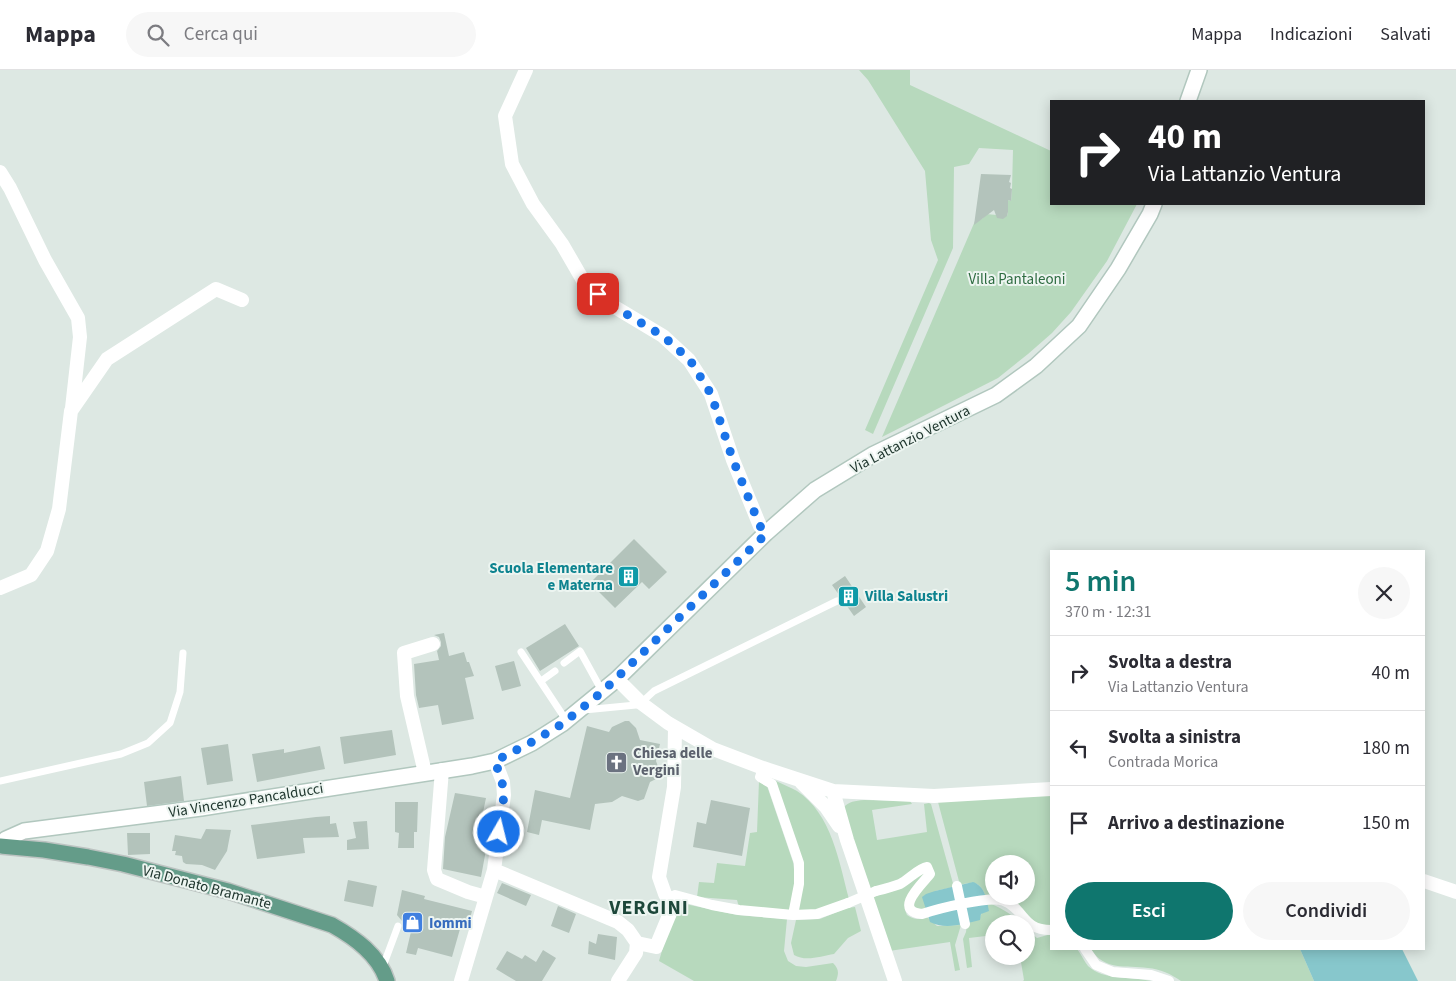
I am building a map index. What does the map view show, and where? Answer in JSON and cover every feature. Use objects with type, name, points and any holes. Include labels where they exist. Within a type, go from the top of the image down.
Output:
[{"type":"main road","points":[[1188,100],[1199,70]]},
{"type":"main road","name":"Via Lattanzio Ventura","points":[[495,761],[532,742],[566,720],[602,692],[766,534],[815,490],[874,454],[996,395],[1036,366],[1079,326],[1118,269],[1154,205]]},
{"type":"main road","name":"Via Vincenzo Pancalducci","points":[[0,846],[6,838],[24,831],[201,808],[495,761]]},
{"type":"main road","name":"Via Donato Bramante","points":[[0,846],[44,850],[122,864],[228,891],[290,910],[332,925],[347,933],[370,952],[387,977]]},
{"type":"street","points":[[526,70],[505,116],[512,164],[533,204],[562,244],[584,282],[613,306],[663,336],[690,360],[711,394],[733,460],[760,526],[766,534]]},
{"type":"street","points":[[0,172],[10,188],[45,260],[78,318],[80,337],[59,510],[47,551],[31,575],[0,588]]},
{"type":"street","points":[[71,411],[107,359],[216,288],[242,300]]},
{"type":"street","points":[[424,773],[407,696],[404,653],[433,644]]},
{"type":"street","points":[[617,679],[642,703],[675,728],[713,749],[833,791],[934,796],[1050,789]]},
{"type":"street","points":[[675,728],[674,787],[659,876],[665,894],[674,901],[793,915],[817,914],[899,884],[927,867],[930,874],[914,893],[909,903],[913,912],[922,914],[986,899],[999,899],[1007,901],[1033,927],[1050,930]]},
{"type":"street","points":[[461,981],[494,870],[504,795],[495,761]]},
{"type":"street","points":[[763,768],[760,778],[772,784],[799,863],[799,884],[793,915]]},
{"type":"street","points":[[442,770],[434,870],[437,879],[468,892],[486,897]]},
{"type":"street","points":[[799,780],[826,808],[837,822],[847,840]]},
{"type":"street","points":[[833,791],[847,840],[895,981]]},
{"type":"street","points":[[494,870],[618,922],[628,930],[637,943],[636,953],[618,981]]},
{"type":"street","points":[[1425,882],[1456,892]]},
{"type":"street","points":[[957,886],[965,924]]},
{"type":"street","points":[[637,943],[656,947],[674,901]]},
{"type":"street","points":[[1086,950],[1096,965],[1114,972],[1151,975],[1169,981]]},
{"type":"lane","points":[[578,710],[630,706],[642,703],[654,691],[837,601]]},
{"type":"lane","points":[[564,662],[580,651],[602,692]]},
{"type":"lane","points":[[521,652],[566,720]]},
{"type":"lane","points":[[0,782],[121,754],[148,743],[170,723],[180,692],[183,653]]},
{"type":"lane","points":[[541,681],[555,671]]},
{"type":"lane","points":[[387,977],[398,926]]},
{"type":"green space","name":"Villa Pantaleoni","points":[[859,70],[910,70],[910,85],[1050,151],[1050,205],[1136,205],[1107,261],[1071,312],[1052,333],[998,378],[882,437],[975,221],[982,219],[986,214],[1007,216],[1008,200],[1011,201],[1013,150],[979,148],[969,164],[954,167],[953,248],[873,434],[865,430],[938,260],[931,240],[925,171],[868,80]]},
{"type":"green space","points":[[759,781],[767,786],[793,862],[796,884],[789,911],[739,907],[737,900],[697,897],[699,882],[714,883],[717,863],[745,866],[750,833],[757,832]]},
{"type":"green space","points":[[776,781],[797,791],[818,812],[832,840],[849,899],[817,911],[795,912],[803,885]]},
{"type":"green space","points":[[1050,795],[1050,925],[1035,923],[1035,915],[1026,915],[1016,905],[1035,905],[1035,855],[985,855],[985,895],[981,887],[976,883],[960,885],[938,802]]},
{"type":"green space","points":[[855,801],[910,801],[912,804],[872,810],[877,840],[927,832],[924,804],[931,804],[954,887],[935,891],[925,909],[917,912],[912,905],[933,870],[868,890],[843,808]]},
{"type":"green space","points":[[927,870],[905,910],[907,915],[912,918],[921,919],[927,917],[937,926],[961,925],[955,945],[960,970],[955,971],[950,942],[889,951],[871,896]]},
{"type":"green space","points":[[676,902],[737,915],[787,919],[784,951],[788,961],[796,966],[806,967],[833,963],[838,971],[836,981],[694,981],[659,961]]},
{"type":"green space","points":[[986,905],[993,905],[1011,915],[985,915],[985,936],[969,938],[972,967],[967,968],[963,939],[967,924],[980,917]]},
{"type":"green space","points":[[855,907],[861,931],[848,938],[834,954],[809,958],[794,955],[791,943],[796,920],[820,919],[847,908]]},
{"type":"green space","points":[[1050,934],[1050,950],[1078,950],[1088,966],[1094,971],[1109,976],[1151,981],[1023,981],[1022,965],[1035,965],[1035,936],[1037,938]]},
{"type":"green space","points":[[1092,950],[1300,950],[1314,981],[1181,981],[1157,969],[1116,966],[1102,961]]},
{"type":"water","points":[[973,882],[983,890],[985,905],[988,905],[989,911],[981,914],[980,920],[961,924],[942,926],[930,922],[922,897],[935,891]]},
{"type":"water","points":[[1300,950],[1402,950],[1418,981],[1314,981]]},
{"type":"building","points":[[981,174],[1011,175],[1009,182],[1012,189],[1011,201],[1008,200],[1007,216],[1003,219],[997,218],[994,210],[974,225]]},
{"type":"building","name":"Scuola Elementare e Materna","points":[[634,539],[667,572],[649,589],[642,582],[615,608],[590,583]]},
{"type":"building","name":"Villa Salustri","points":[[845,576],[866,607],[854,616],[832,585]]},
{"type":"building","points":[[565,624],[579,646],[540,671],[526,648]]},
{"type":"building","points":[[444,633],[449,656],[464,652],[474,676],[465,678],[474,719],[442,725],[438,705],[419,708],[416,695],[414,664],[439,660],[437,651],[441,646],[441,642],[439,637],[434,635]]},
{"type":"building","points":[[514,661],[521,686],[502,691],[495,666]]},
{"type":"building","name":"Chiesa delle Vergini","points":[[629,721],[636,728],[640,740],[660,744],[656,761],[660,772],[656,779],[650,782],[644,799],[638,801],[622,796],[612,802],[595,804],[590,830],[542,820],[539,835],[527,832],[535,790],[570,798],[587,726],[609,732],[612,727]]},
{"type":"building","points":[[392,730],[396,755],[344,764],[340,737]]},
{"type":"building","points":[[228,744],[233,781],[207,785],[201,748]]},
{"type":"building","points":[[320,746],[325,769],[257,782],[252,754],[284,749],[284,753]]},
{"type":"building","points":[[181,776],[184,801],[147,806],[144,782]]},
{"type":"building","points":[[455,793],[486,798],[481,822],[487,823],[484,838],[488,839],[481,877],[443,869],[445,837]]},
{"type":"building","points":[[711,800],[750,808],[742,856],[693,847],[697,822],[706,824]]},
{"type":"building","points":[[395,802],[418,802],[417,832],[414,832],[414,848],[398,848],[399,833],[395,832]]},
{"type":"building","points":[[330,816],[330,824],[336,823],[339,837],[303,838],[305,853],[257,859],[251,825]]},
{"type":"building","points":[[367,821],[369,849],[347,850],[347,840],[356,838],[353,822]]},
{"type":"building","points":[[206,829],[231,830],[227,851],[215,870],[202,865],[186,864],[183,862],[182,856],[175,855],[176,851],[172,851],[175,835],[201,839]]},
{"type":"building","points":[[127,833],[150,833],[150,854],[128,855]]},
{"type":"building","points":[[348,880],[377,886],[373,907],[344,901]]},
{"type":"building","points":[[502,883],[531,895],[526,906],[497,893]]},
{"type":"building","points":[[402,890],[425,896],[424,899],[472,911],[467,930],[460,929],[452,957],[418,948],[416,955],[406,953],[413,923],[402,921],[397,915]]},
{"type":"building","points":[[558,906],[576,914],[569,933],[551,926]]},
{"type":"building","points":[[598,934],[617,937],[615,960],[588,954],[589,941],[596,944]]},
{"type":"building","points":[[543,950],[556,958],[542,981],[516,981],[496,969],[507,951],[522,959],[525,955],[536,962]]},
{"type":"place","name":"Scuola Elementare e Materna","points":[[629,577]]},
{"type":"place","name":"Villa Salustri","points":[[849,596]]},
{"type":"place","name":"Chiesa delle Vergini","points":[[617,762]]},
{"type":"place","name":"Iommi","points":[[413,923]]},
{"type":"district","name":"VERGINI","points":[[649,907]]},
{"type":"route","points":[[499,832],[504,795],[495,761],[562,724],[602,692],[766,534],[760,526],[733,460],[711,394],[690,360],[663,336],[613,306],[598,294]]}]
